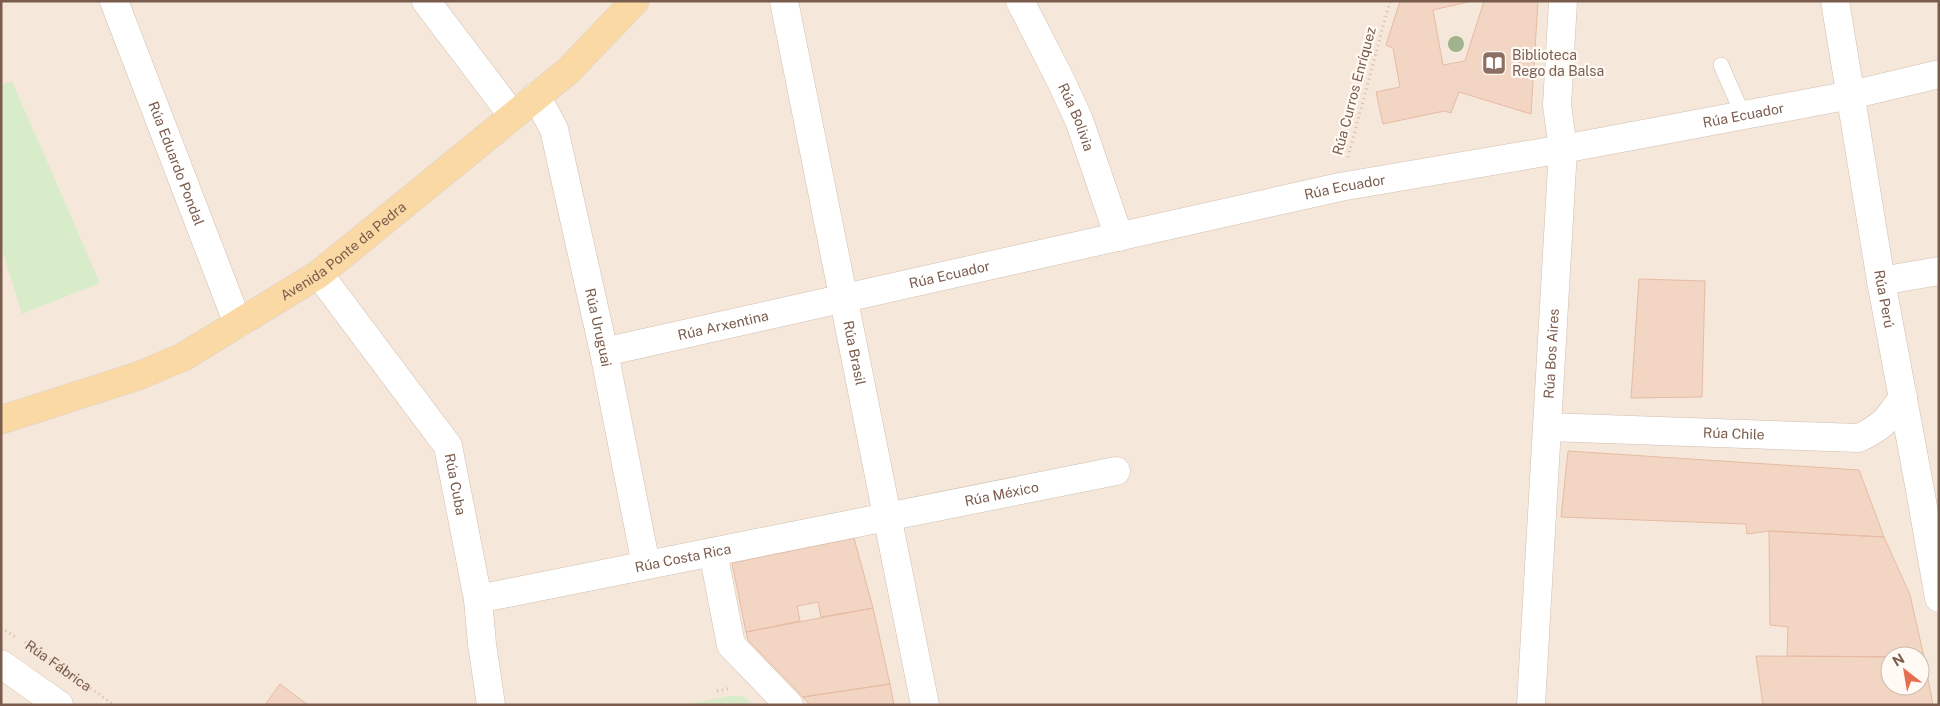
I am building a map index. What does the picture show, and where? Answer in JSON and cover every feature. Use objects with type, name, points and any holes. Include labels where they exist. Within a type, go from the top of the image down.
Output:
[{"type":"main road","name":"Avenida Ponte da Pedra","points":[[1,420],[138,376],[183,357],[319,274],[568,71],[635,1]]},
{"type":"street","name":"Rúa Eduardo Pondal","points":[[114,1],[238,324]]},
{"type":"street","points":[[426,1],[513,116]]},
{"type":"street","name":"Rúa Brasil","points":[[784,1],[925,705]]},
{"type":"street","name":"Rúa Bolivia","points":[[1020,1],[1079,120],[1119,237]]},
{"type":"street","name":"Rúa Bos Aires","points":[[1531,705],[1563,149],[1557,105],[1564,1]]},
{"type":"street","name":"Rúa Perú","points":[[1836,1],[1880,281],[1903,397],[1930,494],[1939,598]]},
{"type":"street","name":"Rúa Ecuador","points":[[843,299],[1340,187],[1563,149],[1851,95],[1939,74]]},
{"type":"street","name":"Rúa Uruguai","points":[[536,96],[554,129],[604,352],[646,565]]},
{"type":"street","points":[[1880,281],[1939,271]]},
{"type":"street","name":"Rúa Cuba","points":[[319,274],[448,446],[478,599],[482,644],[491,705]]},
{"type":"street","name":"Rúa Arxentina","points":[[604,352],[843,299]]},
{"type":"street","name":"Rúa Chile","points":[[1548,427],[1860,438],[1878,430],[1890,417],[1903,397]]},
{"type":"street","name":"Rúa México","points":[[887,515],[1116,471]]},
{"type":"street","name":"Rúa Costa Rica","points":[[478,599],[887,515]]},
{"type":"street","points":[[713,552],[731,645],[789,705]]},
{"type":"street","points":[[1,664],[59,705]]},
{"type":"lane","points":[[1721,65],[1743,115]]},
{"type":"path","name":"Rúa Curros Enríquez","points":[[1340,187],[1390,1]]},
{"type":"path","name":"Rúa Fábrica","points":[[1,628],[32,647],[114,705]]},
{"type":"shaded area","points":[[1,1],[1939,1],[1939,705],[1,705]]},
{"type":"green space","points":[[12,81],[100,283],[22,314],[1,246],[1,85]]},
{"type":"green space","points":[[728,696],[742,696],[755,705],[684,705]]},
{"type":"building","name":"Biblioteca Rego da Balsa","points":[[1400,1],[1472,1],[1433,10],[1443,65],[1465,61],[1484,1],[1538,1],[1531,114],[1459,92],[1451,113],[1444,111],[1383,124],[1376,92],[1400,87],[1393,48],[1386,45]]},
{"type":"building","points":[[1639,279],[1705,281],[1702,397],[1631,398]]},
{"type":"building","points":[[1568,451],[1859,470],[1884,537],[1769,531],[1747,534],[1746,524],[1561,517]]},
{"type":"building","points":[[1769,531],[1884,537],[1910,595],[1922,646],[1880,646],[1880,657],[1787,656],[1788,627],[1770,625]]},
{"type":"building","points":[[854,538],[873,608],[821,617],[818,602],[797,606],[800,621],[746,632],[732,563]]},
{"type":"building","points":[[873,608],[890,684],[803,697],[748,640],[746,632]]},
{"type":"building","points":[[1756,656],[1880,657],[1880,696],[1930,696],[1930,689],[1933,705],[1763,705]]},
{"type":"building","points":[[280,684],[308,705],[265,705]]},
{"type":"building","points":[[890,684],[894,705],[810,705],[803,697]]},
{"type":"place","name":"Biblioteca Rego da Balsa","points":[[1494,63]]}]
